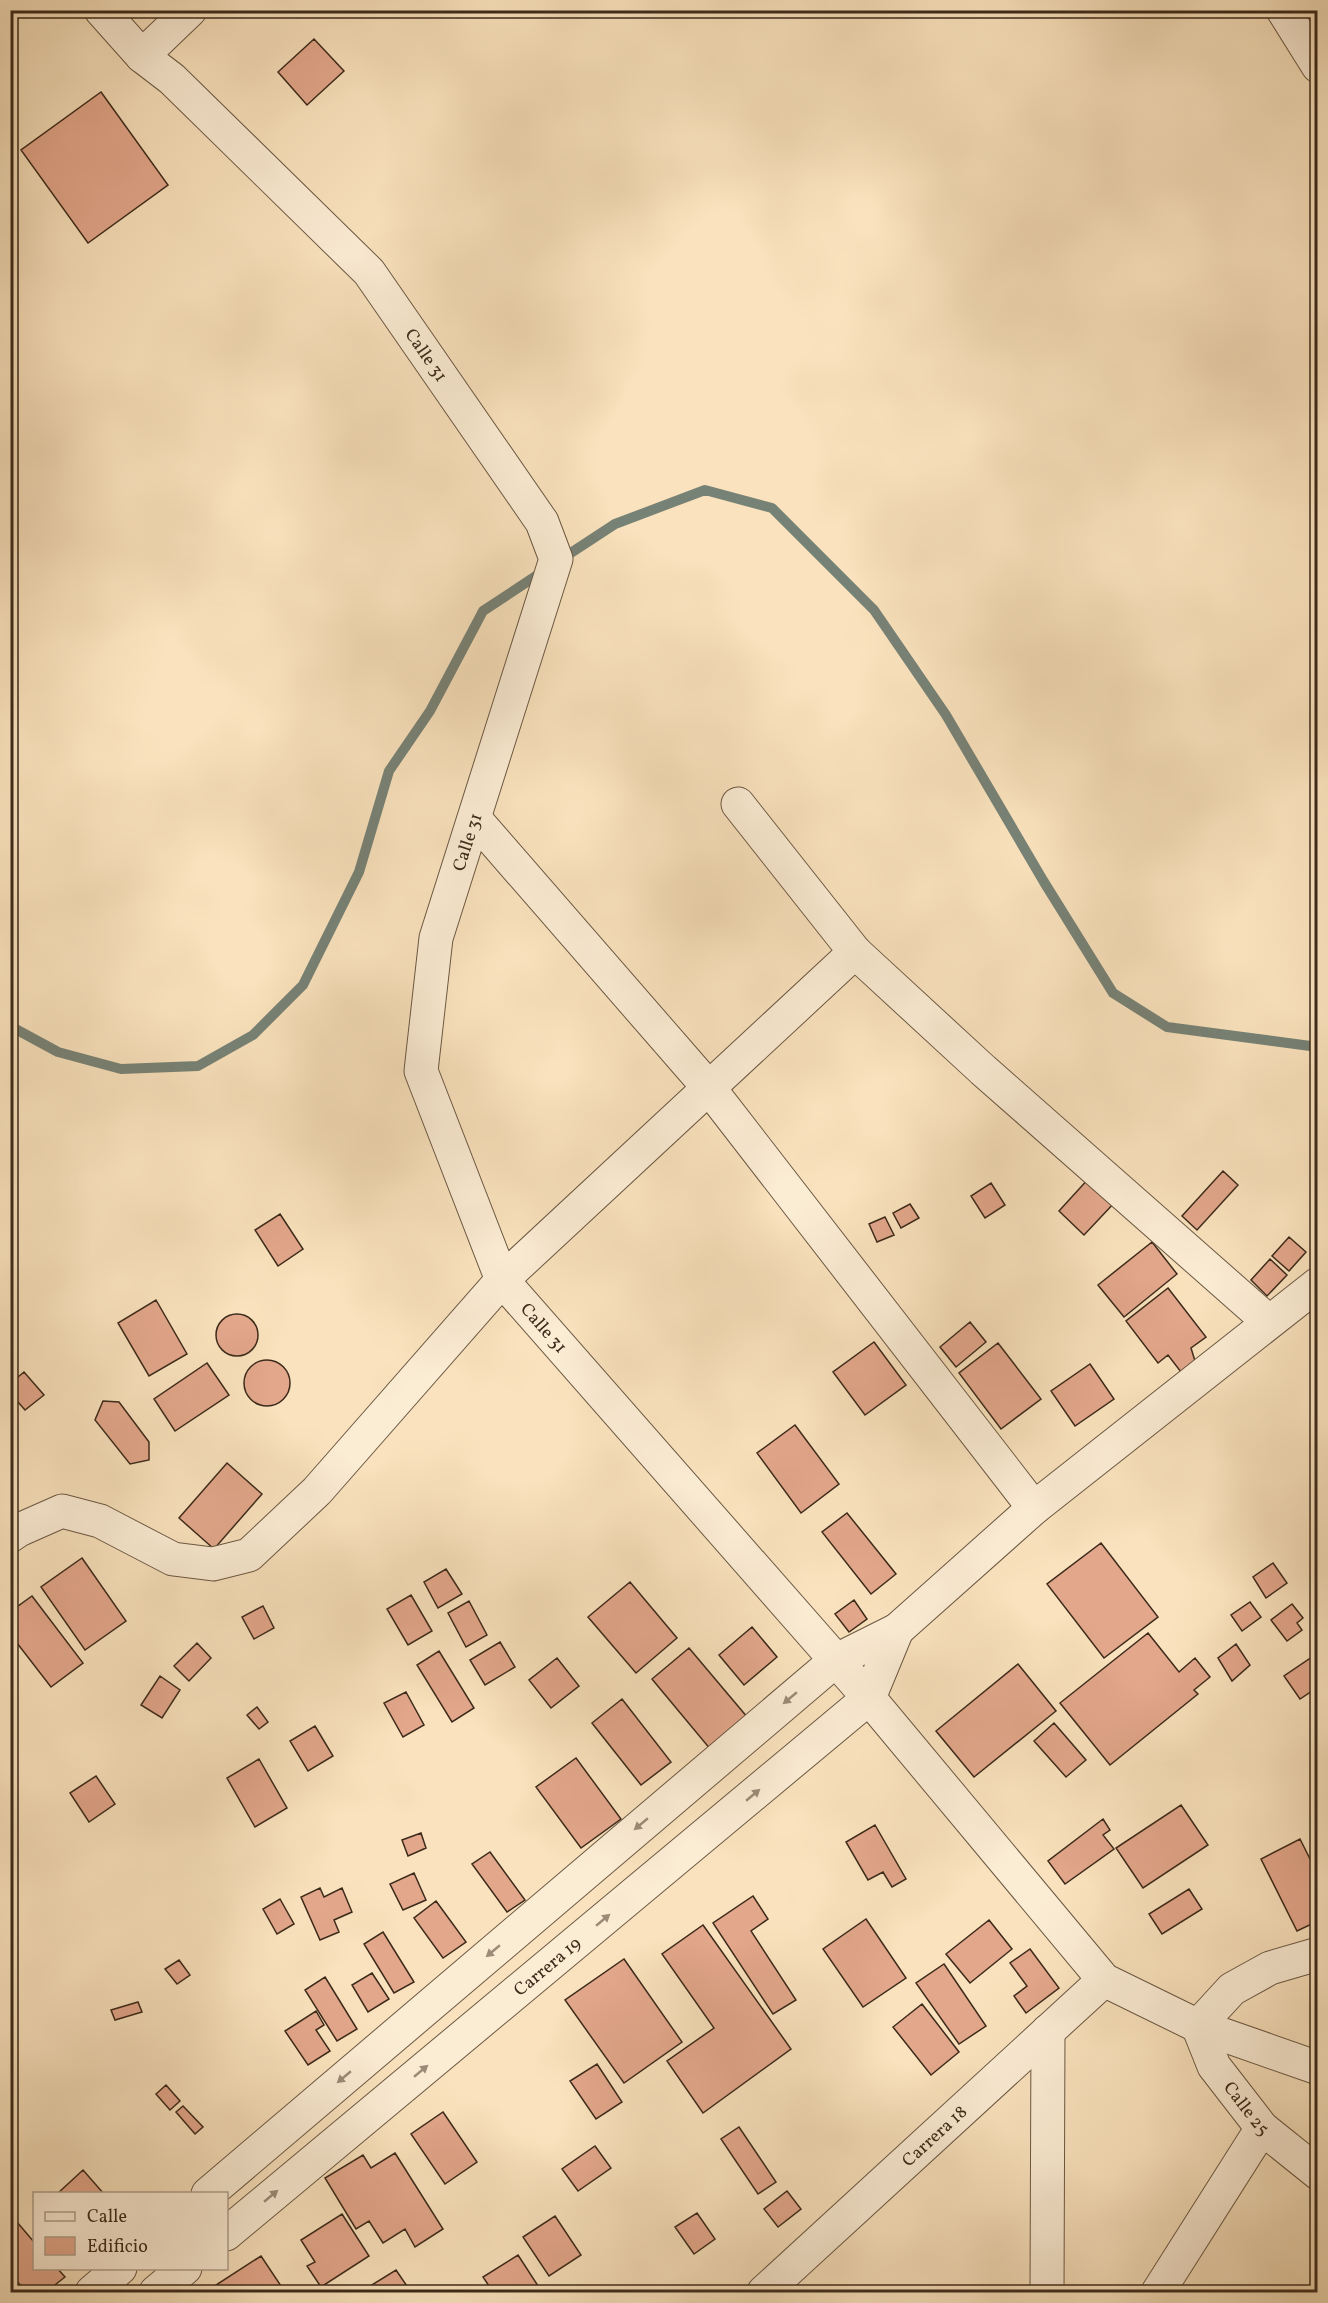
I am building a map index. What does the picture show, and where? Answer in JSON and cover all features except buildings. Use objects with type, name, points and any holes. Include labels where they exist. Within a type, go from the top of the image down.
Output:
[{"type":"street","name":"Calle 31","points":[[101,10],[142,56],[172,79],[369,272],[542,522],[556,560],[476,819],[436,938],[421,1071],[502,1280],[869,1698]]},
{"type":"street","points":[[142,56],[190,10]]},
{"type":"street","points":[[1282,10],[1317,66]]},
{"type":"street","points":[[738,804],[855,952],[983,1070],[1268,1322]]},
{"type":"street","points":[[476,819],[709,1088],[1034,1508]]},
{"type":"street","points":[[10,1536],[63,1511],[100,1521],[173,1559],[213,1564],[249,1555],[317,1491],[502,1280],[855,952]]},
{"type":"street","points":[[209,2192],[835,1661],[897,1630],[1034,1508],[1317,1284]]},
{"type":"street","points":[[897,1630],[869,1698],[1104,1980],[1198,2026],[1317,2068]]},
{"type":"street","name":"Carrera 19","points":[[228,2232],[869,1698]]},
{"type":"street","points":[[1198,2026],[1232,1989],[1269,1968],[1317,1954]]},
{"type":"street","name":"Carrera 18","points":[[764,2292],[1104,1980]]},
{"type":"street","name":"Calle 25","points":[[1198,2026],[1214,2066],[1262,2128],[1317,2173]]},
{"type":"street","points":[[1047,2292],[1048,2031]]},
{"type":"street","points":[[1158,2292],[1262,2128]]},
{"type":"street","points":[[92,2292],[118,2270]]},
{"type":"street","points":[[156,2292],[183,2270]]},
{"type":"waterway","points":[[560,560],[615,524],[705,490],[772,508],[874,610],[946,715],[1044,882],[1113,993],[1167,1027],[1318,1047]]},
{"type":"waterway","points":[[10,1026],[58,1052],[121,1069],[198,1066],[253,1035],[303,985],[359,872],[389,771],[430,711],[483,611],[545,570]]}]
